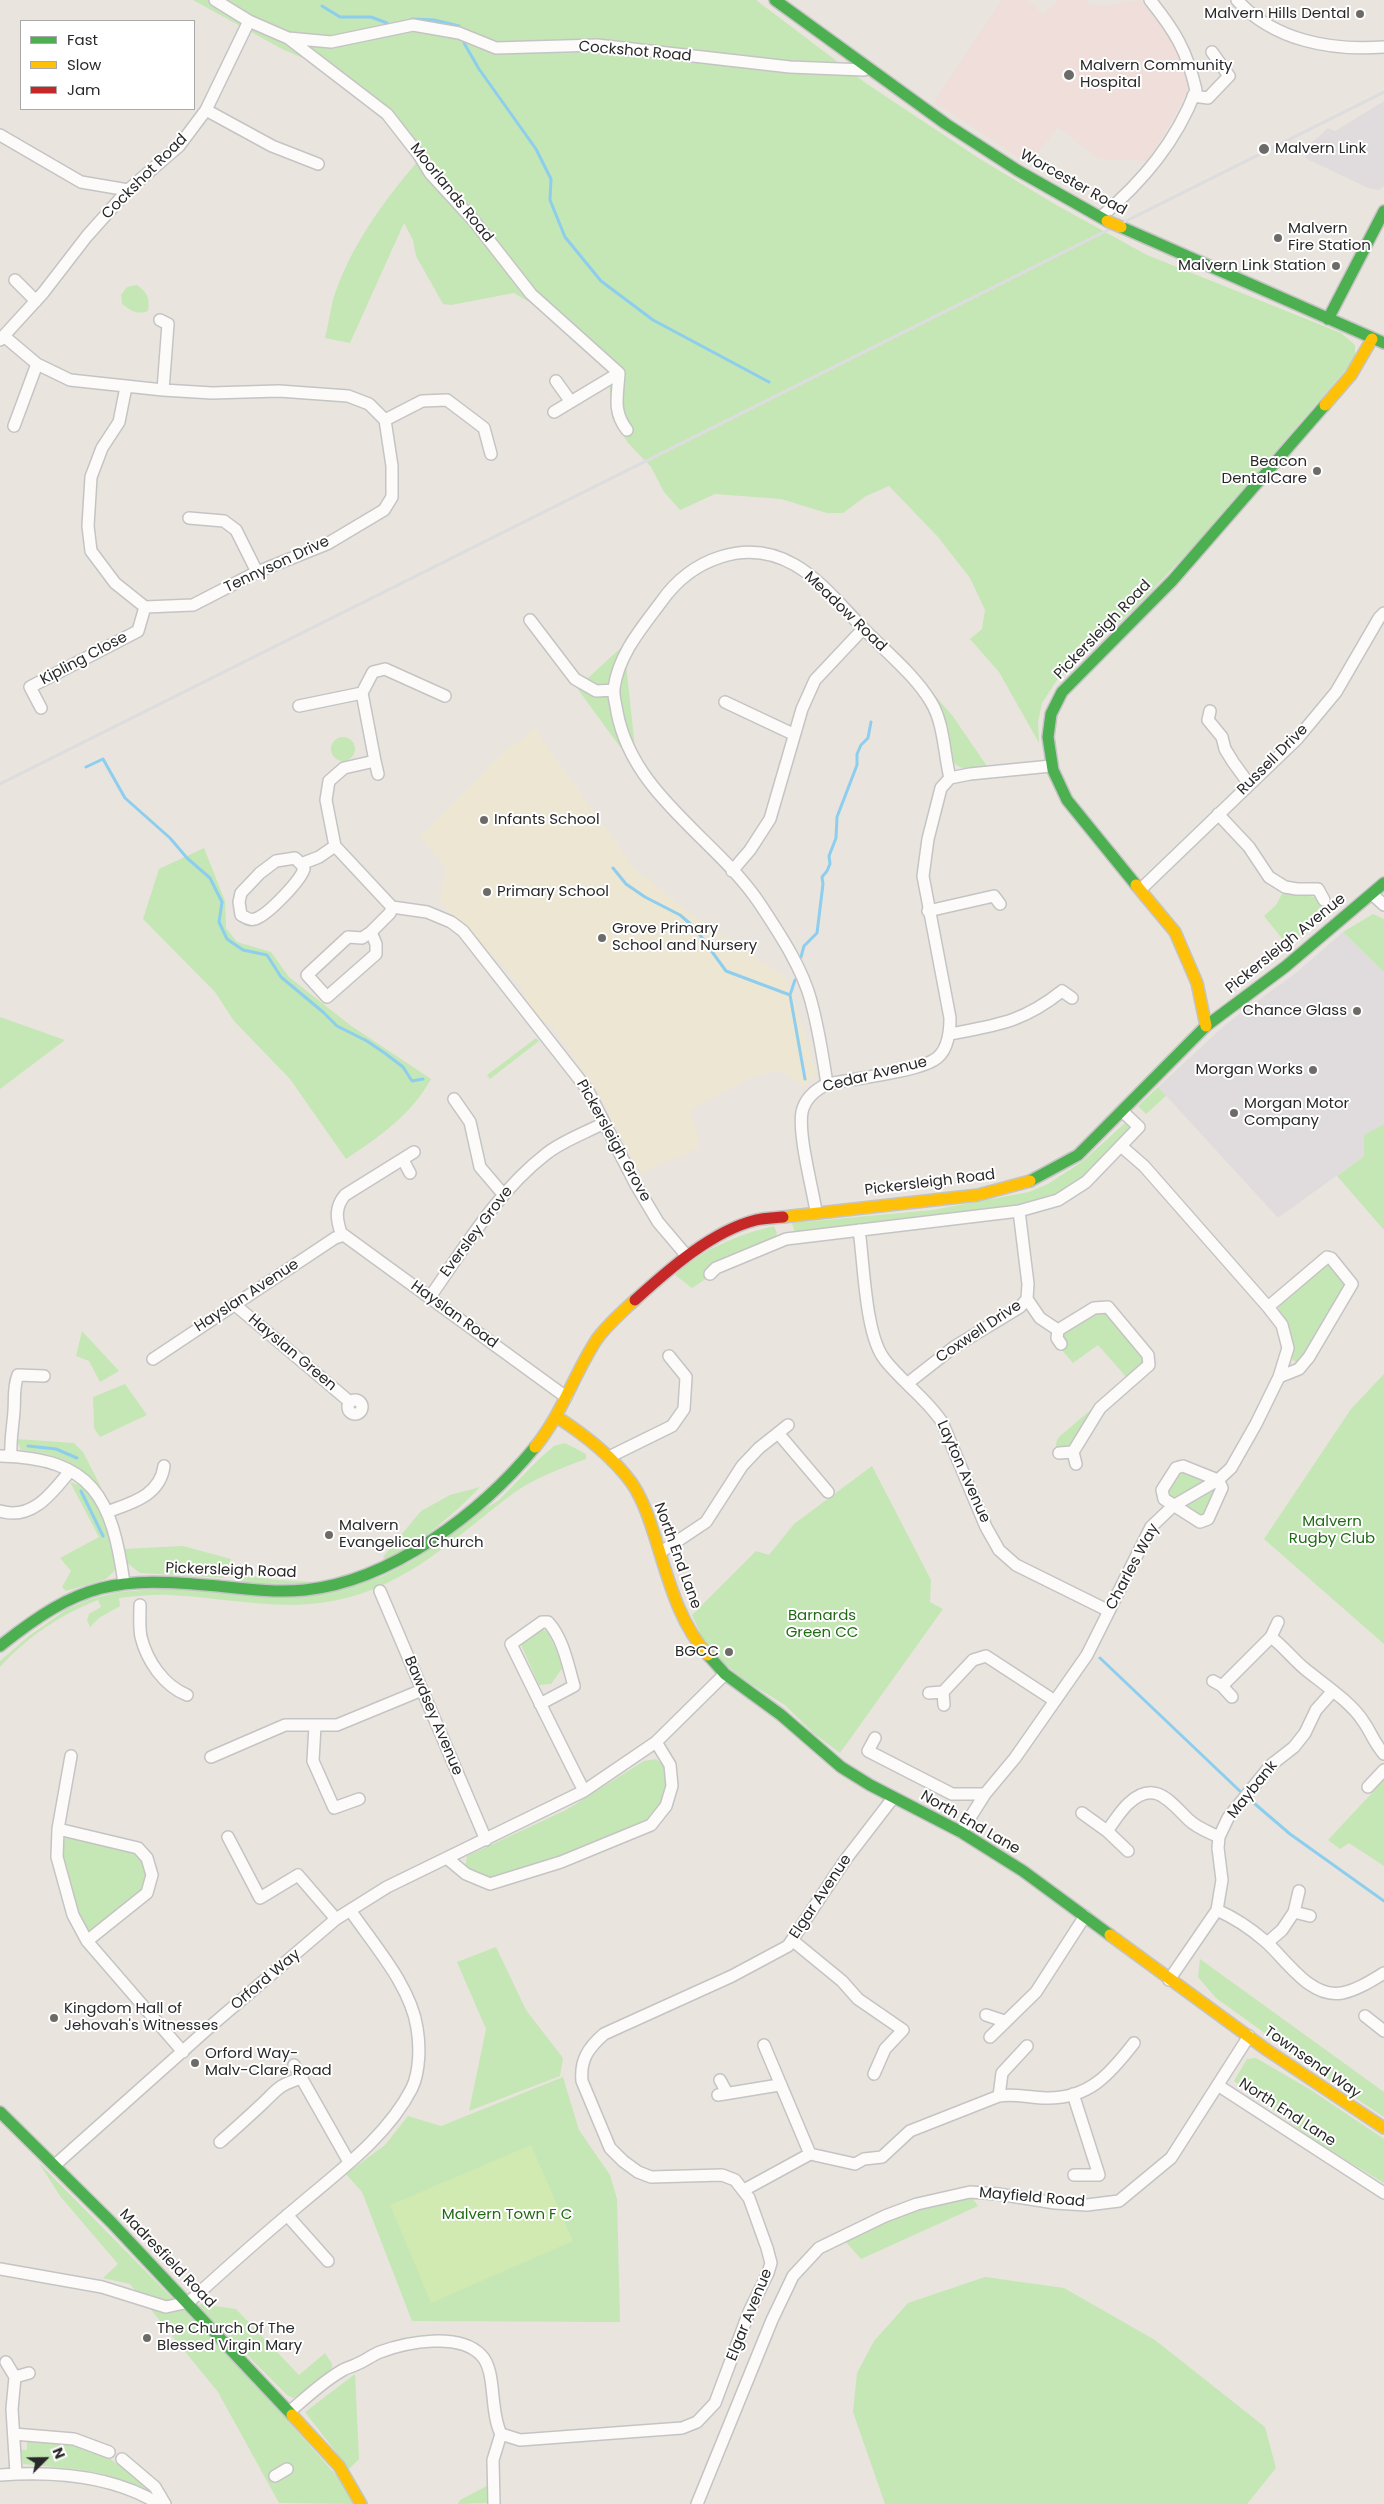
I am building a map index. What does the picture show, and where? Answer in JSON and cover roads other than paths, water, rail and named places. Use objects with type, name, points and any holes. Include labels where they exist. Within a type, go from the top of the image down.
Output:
[{"type":"main road","name":"Worcester Road","points":[[775,0],[868,70],[1007,163],[1104,219],[1384,343]]},
{"type":"main road","points":[[1328,319],[1384,211]]},
{"type":"main road","name":"Pickersleigh Road","points":[[0,1646],[57,1605],[102,1586],[199,1583],[288,1591],[338,1584],[380,1569],[422,1546],[475,1505],[522,1460],[557,1417],[586,1354],[605,1328],[686,1255],[732,1229],[756,1220],[816,1211],[978,1195],[1035,1180],[1078,1155],[1206,1026],[1196,983],[1184,948],[1165,917],[1067,800],[1056,782],[1051,766],[1048,737],[1051,714],[1057,700],[1074,678],[1116,640],[1199,550],[1351,375],[1372,339]]},
{"type":"main road","name":"Pickersleigh Avenue","points":[[1206,1026],[1286,967],[1384,883]]},
{"type":"main road","name":"North End Lane","points":[[557,1417],[584,1434],[609,1457],[632,1483],[648,1516],[679,1608],[696,1642],[725,1674],[782,1715],[841,1767],[894,1798],[961,1832],[1024,1871],[1169,1980],[1249,2036]]},
{"type":"main road","name":"Townsend Way","points":[[1249,2036],[1347,2105],[1384,2128]]},
{"type":"main road","name":"Madresfield Road","points":[[0,2112],[55,2165],[188,2302],[321,2446],[356,2492],[361,2504]]},
{"type":"street","name":"Moorlands Road","points":[[215,0],[249,21],[288,38],[387,114],[419,155],[430,174],[474,221],[531,294],[619,373]]},
{"type":"street","points":[[1104,219],[1135,188],[1163,152],[1196,90],[1189,61],[1172,28],[1150,0]]},
{"type":"street","points":[[1237,0],[1269,26],[1303,41],[1332,46],[1384,47]]},
{"type":"street","name":"Cockshot Road","points":[[2,339],[36,301],[87,236],[128,190],[179,146],[206,110],[249,21]]},
{"type":"street","name":"Cockshot Road","points":[[288,38],[331,42],[413,25],[459,33],[496,48],[597,46],[780,66],[868,70]]},
{"type":"street","points":[[1194,96],[1208,98],[1229,76],[1212,52]]},
{"type":"street","points":[[206,110],[272,146],[318,164]]},
{"type":"street","points":[[0,135],[81,182],[128,190]]},
{"type":"street","points":[[14,280],[36,301]]},
{"type":"street","points":[[160,320],[168,324],[163,390]]},
{"type":"street","points":[[2,339],[37,364],[70,380],[126,387],[212,393],[280,391],[348,396],[369,404],[385,420],[422,401],[447,400],[484,428],[491,454]]},
{"type":"street","points":[[14,426],[37,364]]},
{"type":"street","points":[[554,412],[619,373]]},
{"type":"street","points":[[619,373],[616,389],[618,419],[627,430]]},
{"type":"street","points":[[556,381],[571,402]]},
{"type":"street","points":[[126,387],[119,422],[102,448],[91,477],[88,526],[91,551],[115,583],[145,607]]},
{"type":"street","name":"Tennyson Drive","points":[[145,607],[193,605],[257,572],[327,544],[384,510],[392,497],[392,466],[385,420]]},
{"type":"street","points":[[189,518],[224,521],[236,530],[257,572]]},
{"type":"street","name":"Meadow Road","points":[[827,1084],[811,1000],[798,969],[759,902],[672,809],[641,771],[620,729],[614,690],[623,655],[668,591],[707,560],[723,555],[757,553],[795,565],[919,684],[936,710],[950,778]]},
{"type":"street","name":"Kipling Close","points":[[41,708],[30,687],[138,631],[145,607]]},
{"type":"street","name":"Russell Drive","points":[[1141,889],[1297,739],[1336,692],[1379,618],[1384,614]]},
{"type":"street","points":[[530,620],[575,679],[596,691],[614,690]]},
{"type":"street","points":[[732,871],[750,850],[770,818],[793,734],[815,680],[863,629]]},
{"type":"street","points":[[378,774],[362,693],[367,679],[378,669],[385,670],[445,696]]},
{"type":"street","points":[[300,706],[362,693]]},
{"type":"street","points":[[725,702],[793,734]]},
{"type":"street","points":[[1205,718],[1222,737],[1229,756],[1250,784]]},
{"type":"street","points":[[371,932],[376,944],[376,954],[327,997],[306,975],[348,937],[362,938],[371,932],[390,913],[392,907],[335,846],[326,800],[329,782],[344,768],[375,761]]},
{"type":"street","points":[[1051,766],[970,774],[950,778],[941,788],[928,839],[922,876],[950,1018],[950,1034],[1018,1019],[1042,1007],[1061,986],[1072,998]]},
{"type":"street","points":[[1218,814],[1249,846],[1269,877],[1285,886],[1297,889],[1318,889],[1324,900]]},
{"type":"street","points":[[301,864],[319,857],[335,846]]},
{"type":"street","points":[[295,858],[301,864],[304,869],[302,878],[281,899],[256,919],[249,919],[240,915],[239,902],[241,894],[260,873],[276,861],[295,858]]},
{"type":"street","points":[[1372,894],[1384,905]]},
{"type":"street","points":[[928,911],[997,896]]},
{"type":"street","name":"Pickersleigh Grove","points":[[392,907],[427,912],[451,922],[463,932],[582,1082],[658,1222],[686,1255]]},
{"type":"street","name":"Cedar Avenue","points":[[816,1211],[802,1121],[807,1100],[816,1090],[827,1084],[916,1066],[935,1060],[946,1046],[950,1034]]},
{"type":"street","points":[[454,1098],[470,1122],[480,1168],[503,1194]]},
{"type":"street","points":[[710,1274],[716,1268],[786,1239],[1019,1211],[1058,1200],[1086,1182],[1139,1127],[1122,1111]]},
{"type":"street","name":"Eversley Grove","points":[[430,1297],[503,1194],[547,1152],[604,1123]]},
{"type":"street","name":"Charles Way","points":[[961,1832],[985,1794],[1016,1758],[1087,1655],[1151,1526],[1173,1506],[1218,1480],[1230,1468],[1256,1424],[1279,1377],[1288,1348],[1282,1325],[1268,1307],[1144,1166],[1121,1146]]},
{"type":"street","points":[[342,1234],[336,1213],[339,1203],[345,1194],[414,1152]]},
{"type":"street","points":[[403,1160],[410,1174]]},
{"type":"street","name":"Coxwell Drive","points":[[908,1383],[954,1347],[1016,1310],[1027,1299],[1028,1284],[1019,1211]]},
{"type":"street","points":[[781,1216],[786,1239]]},
{"type":"street","name":"Layton Avenue","points":[[859,1230],[873,1335],[884,1360],[932,1408],[942,1422],[986,1527],[999,1550],[1016,1565],[1109,1610]]},
{"type":"street","name":"Hayslan Road","points":[[342,1234],[566,1397]]},
{"type":"street","name":"Hayslan Avenue","points":[[152,1359],[342,1234]]},
{"type":"street","points":[[1268,1307],[1327,1257],[1331,1258],[1352,1284],[1309,1357],[1299,1369],[1279,1377]]},
{"type":"street","points":[[1027,1299],[1040,1318],[1052,1328],[1058,1330],[1094,1308],[1108,1307],[1148,1355],[1149,1364],[1100,1408],[1073,1452],[1076,1464]]},
{"type":"street","name":"Hayslan Green","points":[[234,1304],[350,1402]]},
{"type":"street","points":[[1058,1330],[1057,1338],[1061,1344]]},
{"type":"street","points":[[609,1457],[672,1426],[684,1409],[686,1377],[669,1356]]},
{"type":"street","points":[[44,1376],[18,1375],[15,1381],[10,1437],[5,1456],[54,1462],[90,1484],[101,1498],[107,1512],[121,1557],[124,1584]]},
{"type":"street","points":[[660,1552],[706,1522],[742,1466],[759,1448],[788,1425]]},
{"type":"street","points":[[778,1433],[828,1492]]},
{"type":"street","points":[[1059,1453],[1073,1452]]},
{"type":"street","points":[[1183,1466],[1218,1480],[1222,1488],[1208,1519],[1200,1522],[1164,1499],[1162,1490],[1176,1468],[1183,1466]]},
{"type":"street","points":[[0,1512],[32,1510],[70,1471]]},
{"type":"street","points":[[107,1512],[146,1496],[166,1475]]},
{"type":"street","name":"Bawdsey Avenue","points":[[380,1591],[486,1840]]},
{"type":"street","points":[[140,1605],[142,1637],[153,1665],[176,1690],[186,1695]]},
{"type":"street","points":[[540,1704],[574,1686],[566,1659],[553,1627],[548,1622],[542,1622],[511,1644],[540,1704],[584,1791]]},
{"type":"street","points":[[1232,1697],[1217,1683],[1271,1637],[1278,1622]]},
{"type":"street","points":[[1271,1637],[1285,1648],[1295,1660],[1323,1681],[1332,1692],[1363,1720],[1372,1739],[1384,1754]]},
{"type":"street","points":[[929,1693],[943,1692],[973,1660],[986,1656],[1055,1701]]},
{"type":"street","name":"Orford Way","points":[[55,2165],[336,1920],[388,1887],[584,1791],[656,1742],[725,1674]]},
{"type":"street","points":[[210,1757],[285,1725],[315,1726],[337,1724],[422,1690]]},
{"type":"street","points":[[943,1692],[944,1705]]},
{"type":"street","name":"Maybank","points":[[1169,1980],[1217,1910],[1222,1880],[1218,1848],[1219,1837],[1228,1818],[1270,1765],[1294,1747],[1305,1733],[1316,1710],[1332,1692]]},
{"type":"street","points":[[315,1726],[313,1761],[334,1808],[359,1799]]},
{"type":"street","name":"North End Lane","points":[[875,1738],[868,1751],[914,1776],[952,1794],[985,1794]]},
{"type":"street","points":[[448,1859],[466,1874],[490,1884],[561,1862],[651,1825],[666,1806],[672,1786],[670,1765],[656,1742]]},
{"type":"street","points":[[71,1756],[58,1829],[57,1856],[73,1916],[87,1941],[183,2052]]},
{"type":"street","points":[[1368,1787],[1384,1770]]},
{"type":"street","points":[[1107,1831],[1128,1804],[1137,1797],[1148,1793],[1160,1794],[1176,1806],[1190,1821],[1219,1837]]},
{"type":"street","name":"Elgar Avenue","points":[[501,2434],[520,2440],[574,2438],[668,2429],[697,2422],[715,2403],[771,2263],[744,2190],[735,2180],[722,2175],[651,2177],[638,2172],[623,2161],[610,2148],[582,2081],[581,2069],[590,2047],[604,2034],[732,1976],[788,1946],[846,1859],[894,1798]]},
{"type":"street","points":[[1082,1813],[1107,1831],[1128,1852]]},
{"type":"street","points":[[58,1829],[138,1848],[147,1858],[152,1875],[146,1893],[87,1941]]},
{"type":"street","points":[[228,1837],[260,1898],[298,1875],[336,1920]]},
{"type":"street","points":[[1267,1943],[1282,1930],[1294,1912],[1299,1892]]},
{"type":"street","points":[[0,2269],[102,2287],[166,2307],[188,2302],[349,2162],[382,2130],[404,2101],[413,2085],[418,2047],[417,2027],[410,2001],[350,1910]]},
{"type":"street","points":[[1217,1910],[1234,1918],[1267,1943],[1295,1972],[1323,1991],[1341,1993],[1380,1976]]},
{"type":"street","points":[[1294,1912],[1310,1916]]},
{"type":"street","points":[[990,2038],[1004,2021],[1036,1992],[1085,1916]]},
{"type":"street","points":[[792,1940],[842,1981],[858,1999],[903,2030],[885,2049],[874,2074]]},
{"type":"street","points":[[1369,1968],[1380,1976]]},
{"type":"street","points":[[986,2015],[1004,2021]]},
{"type":"street","points":[[1365,2016],[1384,2031]]},
{"type":"street","name":"North End Lane","points":[[1249,2036],[1219,2086],[1384,2193]]},
{"type":"street","points":[[744,2190],[810,2154],[855,2164],[864,2159],[882,2157],[910,2131],[999,2096],[1048,2098],[1073,2094],[1097,2084],[1114,2069],[1134,2043]]},
{"type":"street","points":[[764,2045],[779,2085],[810,2154]]},
{"type":"street","points":[[999,2096],[1002,2073],[1028,2046]]},
{"type":"street","points":[[294,2065],[349,2162]]},
{"type":"street","points":[[220,2142],[261,2105],[270,2093],[285,2084],[302,2078]]},
{"type":"street","points":[[720,2080],[722,2094],[779,2085]]},
{"type":"street","name":"Mayfield Road","points":[[697,2504],[772,2320],[793,2276],[819,2248],[877,2219],[917,2204],[970,2192],[998,2194],[1054,2203],[1087,2205],[1119,2201],[1171,2158],[1219,2086]]},
{"type":"street","points":[[1073,2094],[1099,2175],[1074,2175]]},
{"type":"street","points":[[287,2215],[328,2261]]},
{"type":"street","points":[[289,2412],[344,2369],[379,2352],[406,2345],[449,2340],[467,2344],[482,2355],[491,2371],[493,2407],[496,2423],[501,2434],[493,2460],[494,2504]]},
{"type":"street","points":[[6,2362],[15,2377],[12,2409],[16,2474]]},
{"type":"street","points":[[15,2377],[29,2373]]},
{"type":"street","points":[[14,2434],[74,2439],[109,2452]]},
{"type":"street","points":[[122,2459],[155,2487],[164,2504]]},
{"type":"street","points":[[275,2476],[286,2469]]},
{"type":"street","points":[[0,2474],[55,2473],[107,2481],[147,2497],[159,2504]]},
{"type":"waterway","points":[[322,6],[340,17],[371,17],[387,23]]},
{"type":"waterway","points":[[412,19],[434,20],[459,26]]},
{"type":"waterway","points":[[464,43],[479,69],[536,149],[551,179],[550,200],[565,237],[601,281],[653,320],[769,382]]},
{"type":"waterway","points":[[801,957],[804,946],[817,933],[823,884],[822,877],[830,864],[829,856],[836,838],[837,817],[857,765],[857,754],[861,745],[868,738],[871,722]]},
{"type":"waterway","points":[[86,767],[103,759],[125,798],[170,838],[187,858],[210,878],[222,902],[219,922],[227,939],[243,950],[267,955],[281,977],[337,1026],[367,1041],[386,1054],[403,1067],[412,1081],[423,1079]]},
{"type":"waterway","points":[[613,868],[626,884],[645,897],[680,915],[694,927],[726,971],[790,995]]},
{"type":"waterway","points":[[795,980],[790,995],[805,1079]]},
{"type":"waterway","points":[[28,1446],[56,1449],[77,1458]]},
{"type":"waterway","points":[[81,1491],[103,1536]]},
{"type":"waterway","points":[[1100,1658],[1243,1794]]},
{"type":"waterway","points":[[1248,1798],[1290,1834],[1384,1901]]},
{"type":"railway","points":[[0,784],[1384,92]]},
{"type":"place","name":"Malvern Hills Dental","points":[[1360,14]]},
{"type":"place","name":"Malvern Community Hospital","points":[[1069,75]]},
{"type":"place","name":"Malvern Link","points":[[1264,149]]},
{"type":"place","name":"Malvern Fire Station","points":[[1278,238]]},
{"type":"place","name":"Malvern Link Station","points":[[1336,266]]},
{"type":"place","name":"Beacon DentalCare","points":[[1317,471]]},
{"type":"place","name":"Infants School","points":[[484,820]]},
{"type":"place","name":"Primary School","points":[[487,892]]},
{"type":"place","name":"Grove Primary School and Nursery","points":[[602,938]]},
{"type":"place","name":"Chance Glass","points":[[1357,1011]]},
{"type":"place","name":"Morgan Works","points":[[1313,1070]]},
{"type":"place","name":"Morgan Motor Company","points":[[1234,1113]]},
{"type":"place","name":"Malvern Evangelical Church","points":[[329,1535]]},
{"type":"place","name":"BGCC","points":[[729,1652]]},
{"type":"place","name":"Kingdom Hall of Jehovah's Witnesses","points":[[54,2018]]},
{"type":"place","name":"Orford Way- Malv-Clare Road","points":[[195,2063]]},
{"type":"place","name":"The Church Of The Blessed Virgin Mary","points":[[147,2338]]},
{"type":"park label","name":"Malvern Rugby Club","points":[[1332,1530]]},
{"type":"park label","name":"Barnards Green CC","points":[[822,1624]]},
{"type":"park label","name":"Malvern Town F C","points":[[507,2215]]}]
